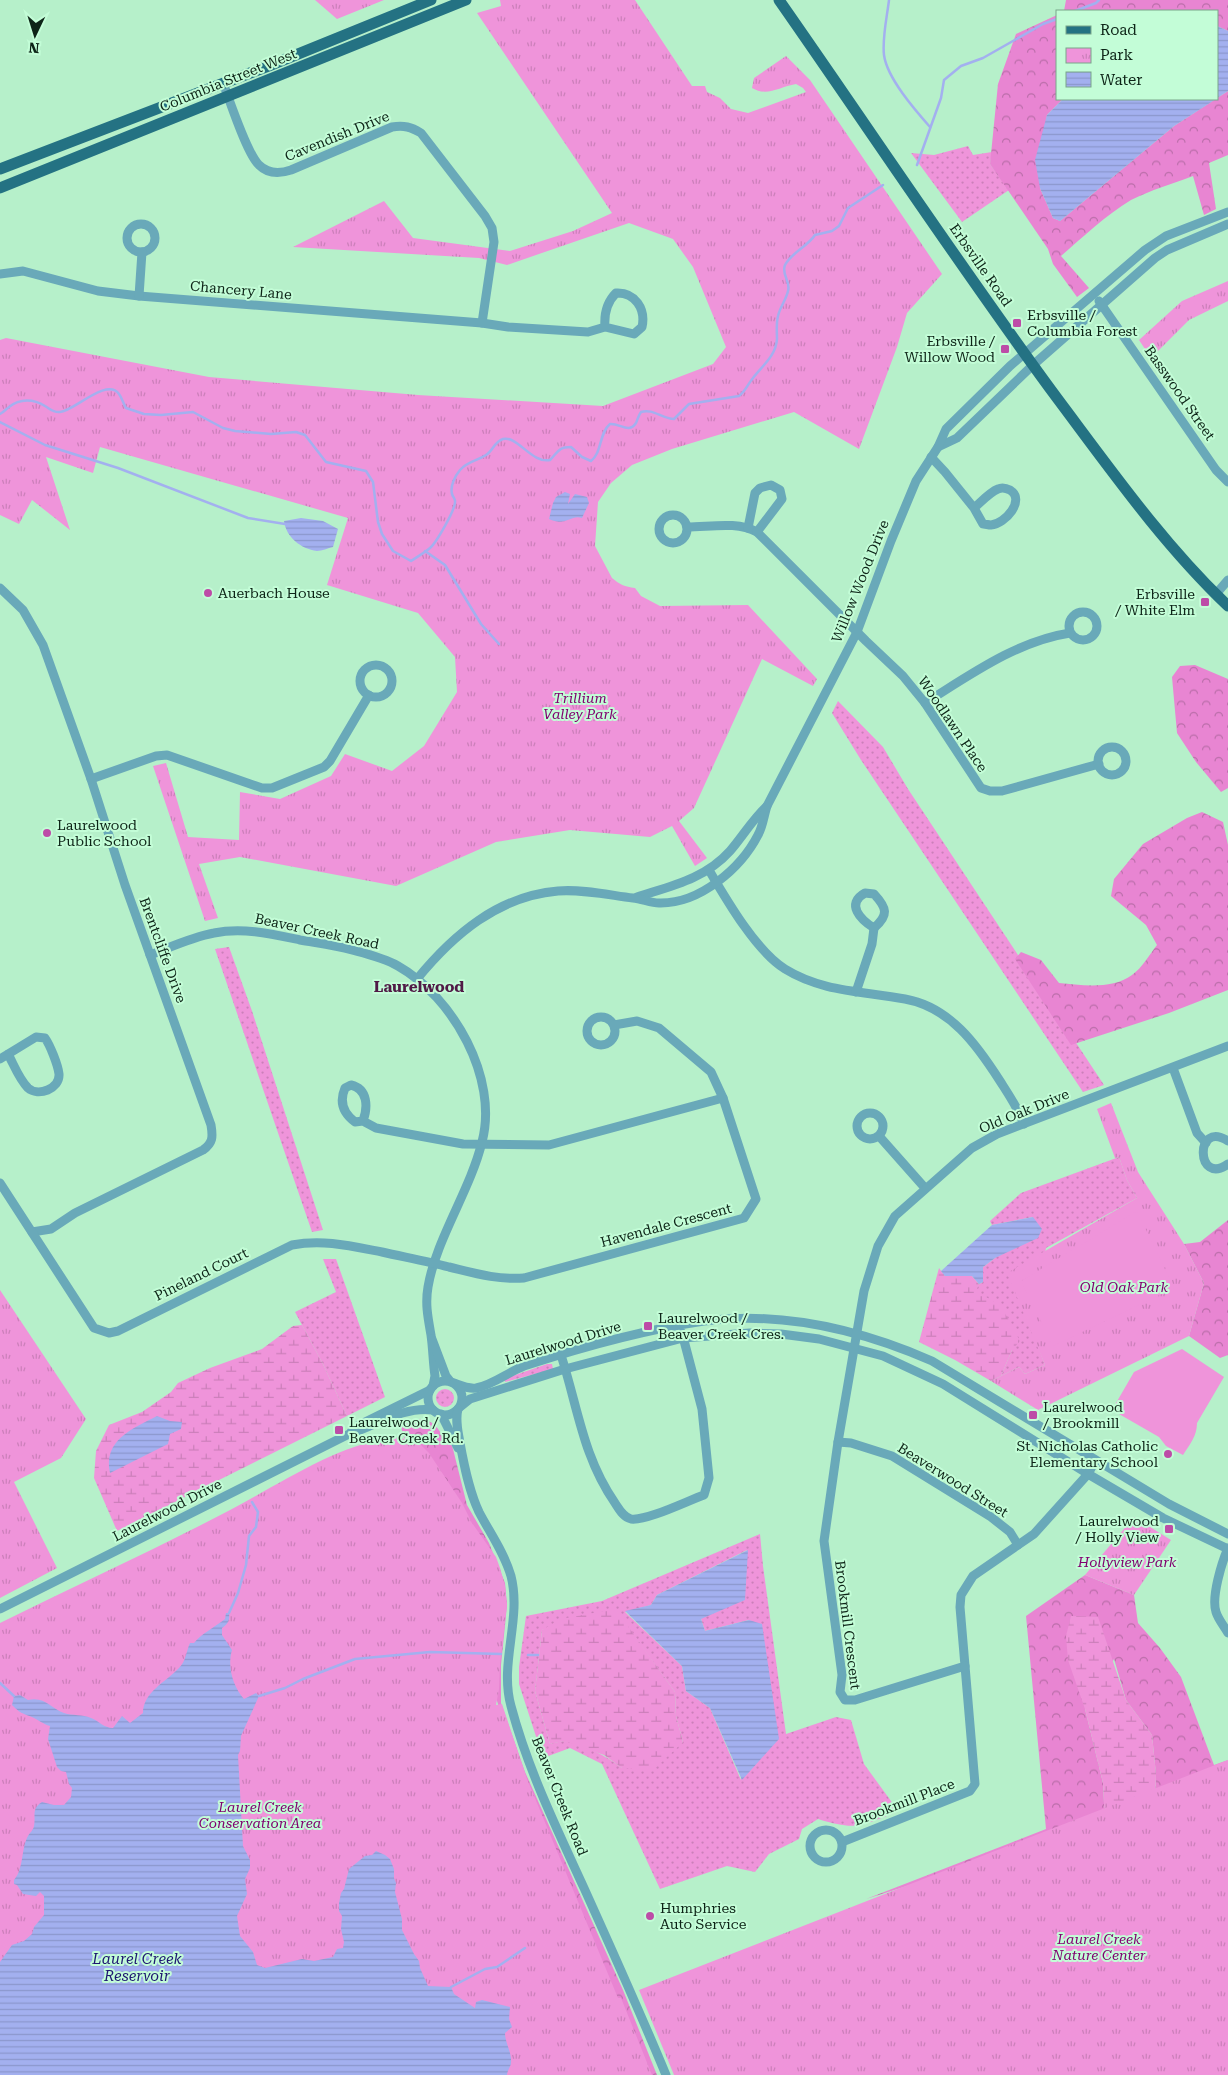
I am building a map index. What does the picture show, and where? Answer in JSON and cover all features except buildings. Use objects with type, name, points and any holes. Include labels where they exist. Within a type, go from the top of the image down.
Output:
[{"type":"main road","name":"Columbia Street West","points":[[0,169],[431,0]]},
{"type":"main road","name":"Columbia Street West","points":[[0,188],[466,0]]},
{"type":"main road","name":"Erbsville Road","points":[[779,0],[1033,366],[1150,521],[1228,606]]},
{"type":"street","name":"Cavendish Drive","points":[[223,83],[250,152],[258,164],[272,172],[281,173],[291,170],[392,127],[412,127],[421,133],[485,216],[492,228],[494,242],[482,323]]},
{"type":"street","name":"Willow Wood Drive","points":[[417,979],[439,952],[466,928],[486,914],[507,904],[533,895],[558,891],[579,891],[660,903],[678,900],[687,898],[716,883],[746,855],[759,833],[767,806],[857,632],[916,481],[938,447],[946,429],[1025,354],[1145,250],[1166,236],[1224,214]]},
{"type":"street","points":[[1224,214],[1227,227]]},
{"type":"street","name":"Willow Wood Drive","points":[[938,447],[957,438],[1033,366],[1155,258],[1167,250],[1227,227]]},
{"type":"street","points":[[139,296],[142,252]]},
{"type":"street","name":"Chancery Lane","points":[[0,274],[22,272],[98,291],[139,296],[482,323],[508,327],[588,332],[606,327]]},
{"type":"street","points":[[624,292],[632,296],[640,307],[644,318],[642,327],[634,334],[606,327],[605,318],[608,302],[613,296],[616,293],[624,292]]},
{"type":"street","name":"Basswood Street","points":[[1095,294],[1216,470],[1228,482]]},
{"type":"street","points":[[931,457],[974,508],[983,524],[992,525],[999,522],[1014,509],[1017,500],[1014,492],[1006,488],[998,489],[974,508]]},
{"type":"street","points":[[771,485],[780,490],[782,499],[753,530],[755,493],[760,488],[771,485]]},
{"type":"street","points":[[687,527],[737,525],[753,530]]},
{"type":"street","name":"Woodlawn Place","points":[[753,530],[903,676],[925,703],[981,788],[1002,792],[1099,764]]},
{"type":"street","points":[[1216,594],[1228,580]]},
{"type":"street","name":"Brentcliffe Drive","points":[[0,588],[23,610],[44,645],[91,779],[125,885],[211,1125],[213,1136],[210,1145],[75,1213],[51,1229],[32,1232]]},
{"type":"street","points":[[925,703],[963,678],[1008,654],[1056,635],[1070,633]]},
{"type":"street","points":[[91,779],[156,756],[166,755],[262,788],[272,788],[324,767],[369,695]]},
{"type":"street","name":"Willow Wood Drive","points":[[634,898],[675,886],[698,877],[709,870],[730,851],[753,819],[767,806]]},
{"type":"street","points":[[709,870],[763,952],[783,968],[802,979],[828,988],[907,999],[936,1011],[964,1031],[980,1050],[1020,1111],[1024,1124]]},
{"type":"street","points":[[856,992],[872,944],[874,928]]},
{"type":"street","name":"Beaver Creek Road","points":[[150,955],[196,937],[216,932],[245,930],[345,948],[376,956],[398,966],[417,979],[440,1000],[462,1031],[476,1064],[484,1098],[485,1129],[471,1177],[434,1263],[425,1303],[435,1376],[431,1388]]},
{"type":"street","points":[[363,1121],[376,1128],[463,1144],[549,1145],[723,1098],[711,1072],[659,1028],[637,1021],[614,1025]]},
{"type":"street","points":[[0,1059],[8,1054],[36,1037],[45,1038],[49,1043],[59,1074],[58,1081],[50,1089],[41,1093],[34,1092],[27,1087],[20,1077],[8,1054]]},
{"type":"street","name":"Old Oak Drive","points":[[854,1347],[864,1291],[878,1246],[895,1216],[972,1148],[997,1134],[1228,1046]]},
{"type":"street","points":[[1173,1068],[1197,1133],[1206,1142]]},
{"type":"street","name":"Havendale Crescent","points":[[434,1263],[494,1278],[524,1278],[744,1218],[756,1199],[723,1098]]},
{"type":"street","points":[[879,1136],[925,1188]]},
{"type":"street","points":[[1228,1141],[1218,1137],[1213,1138],[1206,1142],[1202,1153],[1205,1162],[1209,1166],[1218,1168],[1228,1164]]},
{"type":"street","name":"Pineland Court","points":[[0,1183],[94,1328],[101,1332],[118,1331],[292,1244],[333,1242],[434,1263]]},
{"type":"street","name":"Laurelwood Drive","points":[[452,1382],[470,1388],[477,1388],[513,1370],[648,1332],[728,1319],[776,1320],[857,1332],[932,1361],[1168,1504],[1228,1534]]},
{"type":"street","points":[[561,1356],[586,1447],[604,1487],[624,1516],[643,1518],[704,1495],[709,1478],[702,1409],[680,1326]]},
{"type":"street","name":"Laurelwood Drive","points":[[459,1408],[470,1399],[565,1369],[683,1338],[734,1333],[782,1334],[819,1339],[884,1356],[943,1384],[1163,1518],[1228,1549]]},
{"type":"street","name":"Beaver Creek Road","points":[[431,1337],[446,1376],[452,1382]]},
{"type":"street","name":"Brookmill Crescent","points":[[854,1347],[824,1540],[842,1675],[840,1692],[845,1700],[855,1700],[965,1666]]},
{"type":"street","points":[[441,1381],[452,1382],[461,1391],[462,1402],[459,1408],[450,1414],[437,1412],[428,1401],[431,1388],[441,1381]]},
{"type":"street","name":"Laurelwood Drive","points":[[347,1436],[359,1425],[431,1388]]},
{"type":"street","name":"Beaver Creek Road","points":[[459,1408],[456,1418],[463,1460],[478,1510],[505,1557],[513,1586],[514,1613],[507,1684],[511,1706],[540,1791],[612,1949],[666,2075]]},
{"type":"street","name":"Laurelwood Drive","points":[[0,1609],[347,1436],[407,1412],[420,1409],[437,1412]]},
{"type":"street","name":"Beaver Creek Road","points":[[437,1412],[463,1460]]},
{"type":"street","name":"Beaverwood Street","points":[[838,1442],[851,1443],[892,1456],[991,1517],[1010,1532],[1018,1545]]},
{"type":"street","points":[[965,1666],[960,1607],[962,1595],[973,1576],[1034,1534],[1088,1474],[1095,1461]]},
{"type":"street","points":[[1228,1549],[1215,1601],[1216,1612],[1228,1632]]},
{"type":"street","name":"Brookmill Place","points":[[842,1842],[970,1791],[975,1784],[965,1666]]},
{"type":"green space","points":[[315,0],[384,0],[337,19]]},
{"type":"green space","name":"Trillium Valley Park","points":[[500,0],[635,0],[692,86],[705,86],[707,92],[720,98],[731,109],[748,113],[806,92],[796,84],[763,92],[752,88],[754,78],[786,56],[810,80],[942,274],[907,313],[897,347],[859,449],[794,412],[672,449],[632,465],[611,483],[598,502],[595,546],[612,578],[620,584],[635,588],[641,596],[660,606],[748,605],[817,679],[813,686],[762,659],[694,808],[679,821],[707,858],[695,866],[672,826],[650,837],[570,830],[496,842],[396,886],[240,857],[199,864],[218,918],[205,921],[153,766],[166,763],[188,837],[239,840],[240,792],[280,799],[331,776],[345,754],[392,771],[424,746],[457,692],[455,657],[418,613],[327,585],[348,518],[100,447],[93,473],[46,457],[70,530],[32,500],[19,524],[0,515],[0,340],[6,338],[209,377],[418,395],[603,406],[713,364],[726,347],[693,267],[673,239],[629,223],[507,265],[479,258],[293,247],[384,201],[413,238],[510,251],[573,231],[612,213],[477,13],[501,6]]},
{"type":"green space","points":[[1066,0],[1228,0],[1228,31],[1218,26],[1218,10],[1064,10]]},
{"type":"green space","points":[[1056,15],[1056,100],[1062,100],[1047,115],[1040,188],[1053,218],[1060,221],[1174,126],[1214,100],[1218,100],[1218,97],[1228,91],[1228,155],[1209,163],[1216,209],[1204,215],[1193,176],[1131,200],[1104,219],[1061,256],[1089,288],[1077,297],[1053,264],[1048,249],[990,164],[998,84],[1016,34]]},
{"type":"green space","points":[[968,146],[973,155],[992,152],[990,164],[1009,190],[962,222],[911,153],[934,155]]},
{"type":"green space","points":[[1228,281],[1228,301],[1189,320],[1151,358],[1139,340],[1182,301]]},
{"type":"green space","points":[[1195,665],[1228,679],[1228,788],[1221,792],[1196,762],[1177,733],[1172,677],[1180,666]]},
{"type":"green space","points":[[838,701],[883,747],[908,789],[1104,1085],[1083,1092],[861,760],[832,713]]},
{"type":"green space","points":[[1202,812],[1223,822],[1228,845],[1228,990],[1169,1013],[1071,1045],[1015,959],[1021,952],[1041,960],[1059,983],[1106,985],[1124,980],[1136,972],[1157,945],[1146,925],[1111,896],[1114,879],[1143,844],[1187,818]]},
{"type":"green space","points":[[229,947],[252,1011],[323,1230],[312,1232],[215,949]]},
{"type":"green space","name":"Old Oak Park","points":[[1111,1103],[1138,1172],[1184,1244],[1204,1283],[1189,1336],[1038,1410],[991,1381],[1019,1367],[1025,1374],[1045,1365],[1007,1273],[1137,1198],[1127,1180],[1119,1157],[1115,1158],[1097,1109]]},
{"type":"green space","points":[[1119,1157],[1127,1180],[1137,1198],[1046,1248],[1031,1328],[1045,1365],[1025,1374],[1019,1367],[1001,1376],[1012,1350],[975,1291],[979,1284],[983,1282],[983,1267],[995,1258],[1033,1217],[992,1225],[990,1221],[1021,1193]]},
{"type":"green space","points":[[1137,1211],[1174,1288],[1053,1346],[1021,1281]]},
{"type":"green space","points":[[1228,1220],[1228,1355],[1220,1358],[1189,1336],[1204,1283],[1184,1244],[1200,1242]]},
{"type":"green space","points":[[323,1259],[336,1259],[385,1397],[347,1416],[323,1364],[295,1312],[336,1292]]},
{"type":"green space","points":[[939,1268],[945,1276],[972,1276],[979,1284],[976,1291],[1001,1306],[1020,1341],[1012,1350],[1001,1376],[991,1381],[919,1342]]},
{"type":"green space","points":[[0,1290],[86,1419],[61,1458],[14,1482],[57,1568],[0,1598]]},
{"type":"green space","points":[[302,1325],[323,1364],[347,1416],[117,1531],[94,1478],[96,1451],[109,1425],[142,1412],[171,1392],[178,1383],[210,1368],[262,1349],[293,1326]]},
{"type":"green space","points":[[1182,1349],[1224,1377],[1197,1423],[1191,1443],[1183,1455],[1166,1446],[1159,1437],[1112,1410],[1134,1372]]},
{"type":"green space","points":[[552,1364],[553,1369],[505,1382],[504,1379]]},
{"type":"green space","points":[[445,1389],[451,1392],[454,1398],[451,1404],[445,1407],[439,1404],[436,1398],[439,1392]]},
{"type":"green space","points":[[416,1419],[428,1421],[435,1425],[442,1435],[447,1434],[453,1449],[467,1505],[489,1543],[505,1583],[507,1605],[501,1665],[501,1703],[525,1772],[623,1990],[657,2075],[625,2075],[506,1737],[498,1704],[418,1465],[404,1437],[400,1424]]},
{"type":"green space","name":"Laurel Creek Conservation Area","points":[[393,1437],[417,1441],[429,1453],[462,1503],[472,1523],[496,1557],[505,1586],[507,1605],[496,1705],[502,1704],[527,1779],[652,2075],[0,2075],[0,1623],[203,1524],[310,1466],[351,1448]]},
{"type":"green space","name":"Hollyview Park","points":[[1134,1517],[1171,1540],[1134,1595],[1085,1575]]},
{"type":"green space","points":[[760,1534],[786,1734],[836,1717],[851,1720],[864,1764],[897,1812],[866,1824],[850,1826],[818,1819],[802,1829],[799,1839],[769,1854],[755,1872],[727,1866],[660,1889],[602,1764],[570,1748],[543,1758],[519,1684],[519,1667],[526,1616],[602,1601]],"holes":[[[747,1550],[701,1619],[705,1631],[749,1620],[741,1780],[710,1708],[686,1691],[682,1666],[625,1612],[651,1605],[657,1595]],[[616,1611],[675,1692],[676,1716],[683,1742],[622,1768],[602,1755],[581,1745],[565,1741],[550,1744],[535,1691],[542,1630]]]},
{"type":"green space","points":[[1085,1575],[1134,1595],[1138,1623],[1160,1648],[1181,1677],[1214,1765],[1228,1760],[1155,1815],[1156,1774],[1152,1735],[1126,1700],[1114,1659],[1085,1709],[1103,1783],[1105,1823],[866,1899],[1046,1829],[1026,1616]]},
{"type":"green space","points":[[604,1611],[617,1611],[675,1692],[676,1716],[683,1742],[653,1770],[622,1768],[604,1755],[564,1741],[550,1744],[535,1691],[542,1630],[561,1619]]},
{"type":"green space","points":[[1071,1616],[1098,1617],[1126,1700],[1152,1735],[1156,1774],[1155,1815],[1228,2075],[1105,1823],[1103,1783],[1085,1709],[1068,1660],[1066,1636]]},
{"type":"green space","name":"Laurel Creek Nature Center","points":[[1228,1760],[1228,2075],[674,2075],[639,1990]]},
{"type":"water","points":[[1218,26],[1228,31],[1228,91],[1218,97]]},
{"type":"water","points":[[1062,100],[1214,100],[1174,126],[1060,221],[1053,218],[1040,188],[1035,160],[1047,115]]},
{"type":"water","points":[[565,492],[570,494],[568,504],[575,494],[587,497],[589,503],[582,518],[578,517],[560,522],[549,519],[556,497]]},
{"type":"water","points":[[301,518],[323,521],[338,529],[333,547],[317,551],[305,548],[295,541],[285,527],[284,521]]},
{"type":"water","points":[[1033,1217],[1042,1229],[1038,1238],[995,1258],[983,1267],[983,1282],[979,1284],[972,1276],[945,1276],[941,1271],[992,1225]]},
{"type":"water","points":[[157,1416],[170,1421],[182,1422],[181,1429],[170,1434],[168,1444],[110,1473],[109,1462],[115,1444],[129,1431]]},
{"type":"water","points":[[748,1550],[745,1600],[701,1619],[705,1631],[749,1620],[762,1624],[779,1739],[742,1780],[710,1708],[686,1691],[682,1666],[625,1611],[651,1605],[657,1595]]},
{"type":"water","name":"Laurel Creek Reservoir","points":[[226,1613],[229,1613],[229,1620],[222,1628],[222,1635],[232,1650],[230,1663],[234,1682],[244,1699],[256,1693],[259,1696],[241,1736],[238,1755],[243,1846],[250,1860],[250,1868],[245,1879],[247,1894],[237,1916],[240,1936],[253,1952],[257,1965],[265,1968],[302,1959],[314,1961],[333,1957],[337,1949],[343,1948],[342,1916],[339,1911],[339,1903],[349,1869],[365,1856],[372,1855],[376,1851],[390,1859],[394,1869],[395,1892],[402,1919],[402,1930],[419,1961],[428,1986],[451,1987],[454,1994],[475,2008],[476,2002],[482,2000],[510,2007],[509,2019],[512,2027],[505,2033],[511,2059],[507,2075],[0,2075],[0,1962],[12,1945],[24,1941],[32,1934],[34,1927],[44,1915],[44,1896],[40,1892],[36,1896],[23,1894],[17,1885],[14,1884],[14,1880],[19,1870],[26,1841],[34,1828],[36,1807],[42,1802],[64,1805],[71,1797],[72,1788],[66,1772],[61,1771],[57,1767],[48,1739],[50,1726],[22,1713],[12,1705],[14,1696],[20,1695],[28,1700],[43,1701],[59,1711],[94,1719],[110,1728],[113,1728],[122,1716],[130,1723],[143,1713],[144,1706],[151,1693],[181,1665],[190,1643],[194,1643],[225,1619]]},
{"type":"waterway","points":[[889,0],[884,42],[886,64],[902,93],[930,127]]},
{"type":"waterway","points":[[1078,10],[1099,0]]},
{"type":"waterway","points":[[917,165],[941,98],[944,80],[961,66],[983,58],[1043,24],[1056,19]]},
{"type":"waterway","points":[[0,414],[13,404],[27,400],[60,412],[99,392],[114,390],[119,394],[126,408],[144,414],[161,415],[193,412],[223,428],[235,431],[271,434],[296,432],[305,435],[326,462],[366,471],[373,482],[378,522],[382,534],[393,551],[411,561],[430,548],[445,526],[454,505],[455,500],[452,488],[453,481],[458,472],[466,465],[483,457],[500,440],[508,439],[514,441],[537,458],[543,460],[550,460],[561,449],[571,447],[582,457],[591,461],[595,457],[604,432],[610,424],[630,428],[636,423],[641,412],[645,411],[674,419],[689,404],[739,396],[774,351],[777,339],[778,316],[789,287],[784,272],[788,260],[815,235],[832,231],[839,226],[848,208],[883,185]]},
{"type":"waterway","points":[[0,422],[45,445],[118,468],[248,518],[285,524]]},
{"type":"waterway","points":[[425,551],[445,565],[481,624],[499,644]]},
{"type":"waterway","points":[[229,1613],[238,1593],[246,1565],[249,1536],[256,1527],[258,1512],[252,1502]]},
{"type":"waterway","points":[[259,1696],[285,1688],[355,1659],[430,1652],[501,1654]]},
{"type":"waterway","points":[[528,1655],[538,1655]]},
{"type":"waterway","points":[[0,1683],[14,1696]]},
{"type":"waterway","points":[[451,1987],[485,1969],[497,1967],[525,1948]]},
{"type":"place","name":"Erbsville / Columbia Forest","points":[[1017,323]]},
{"type":"place","name":"Erbsville / Willow Wood","points":[[1005,349]]},
{"type":"place","name":"Auerbach House","points":[[208,593]]},
{"type":"place","name":"Erbsville / White Elm","points":[[1205,602]]},
{"type":"place","name":"Laurelwood Public School","points":[[47,833]]},
{"type":"place","name":"Laurelwood / Beaver Creek Cres.","points":[[648,1326]]},
{"type":"place","name":"Laurelwood / Brookmill","points":[[1033,1415]]},
{"type":"place","name":"Laurelwood / Beaver Creek Rd.","points":[[339,1430]]},
{"type":"place","name":"St. Nicholas Catholic Elementary School","points":[[1168,1454]]},
{"type":"place","name":"Laurelwood / Holly View","points":[[1169,1529]]},
{"type":"place","name":"Humphries Auto Service","points":[[650,1916]]},
{"type":"district","name":"Laurelwood","points":[[419,987]]}]
